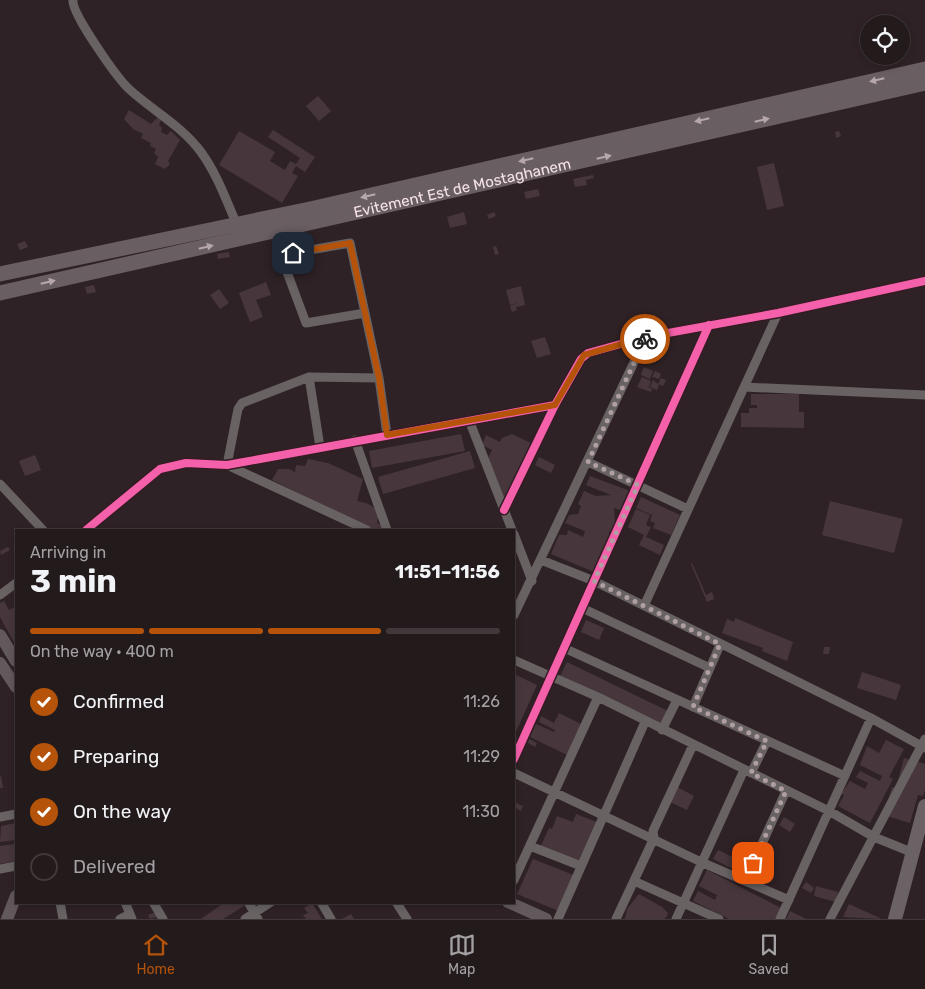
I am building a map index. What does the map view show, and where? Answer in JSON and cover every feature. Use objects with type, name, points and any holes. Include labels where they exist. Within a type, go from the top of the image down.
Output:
[{"type":"highway","name":"Evitement Est de Mostaghanem","points":[[0,274],[237,225],[925,69]]},
{"type":"highway","name":"Evitement Est de Mostaghanem","points":[[0,293],[925,83]]},
{"type":"main road","points":[[0,635],[15,658]]},
{"type":"main road","points":[[10,678],[0,662],[15,660]]},
{"type":"main road","points":[[895,919],[911,852],[925,806]]},
{"type":"main road","points":[[5,917],[15,898]]},
{"type":"main road","points":[[512,904],[537,918]]},
{"type":"street","points":[[73,0],[72,5],[81,24],[127,88],[180,129],[201,152],[218,182],[237,225]]},
{"type":"street","points":[[364,313],[306,323],[288,272],[287,261],[293,253],[350,243],[379,378],[387,435]]},
{"type":"street","points":[[504,510],[555,405],[584,355],[646,337],[778,313],[925,281]]},
{"type":"street","points":[[644,606],[778,313]]},
{"type":"street","points":[[515,757],[709,325]]},
{"type":"street","points":[[515,613],[532,581],[646,337]]},
{"type":"street","points":[[227,465],[238,409],[242,402],[309,377],[379,378]]},
{"type":"street","points":[[309,377],[320,447]]},
{"type":"street","points":[[744,387],[925,395]]},
{"type":"street","points":[[87,529],[160,469],[186,463],[227,465],[355,440],[555,405]]},
{"type":"street","points":[[469,420],[512,529]]},
{"type":"street","points":[[355,440],[386,529]]},
{"type":"street","points":[[588,462],[688,509]]},
{"type":"street","points":[[227,465],[365,529]]},
{"type":"street","points":[[0,484],[42,529]]},
{"type":"street","points":[[515,537],[532,581]]},
{"type":"street","points":[[541,560],[594,581],[924,744],[830,919]]},
{"type":"street","points":[[0,595],[15,584]]},
{"type":"street","points":[[582,608],[710,668]]},
{"type":"street","points":[[693,707],[720,644]]},
{"type":"street","points":[[564,648],[845,776]]},
{"type":"street","points":[[515,660],[598,698],[829,812],[874,837],[911,852]]},
{"type":"street","points":[[515,878],[598,698]]},
{"type":"street","points":[[662,730],[677,700]]},
{"type":"street","points":[[780,919],[871,718]]},
{"type":"street","points":[[558,919],[645,722]]},
{"type":"street","points":[[676,919],[701,862],[748,772],[767,741]]},
{"type":"street","points":[[616,919],[654,838],[653,831],[693,745]]},
{"type":"street","points":[[515,773],[701,862],[789,900]]},
{"type":"street","points":[[745,881],[786,791]]},
{"type":"street","points":[[0,817],[15,814]]},
{"type":"street","points":[[530,846],[582,866]]},
{"type":"street","points":[[0,869],[15,866]]},
{"type":"street","points":[[634,881],[719,919]]},
{"type":"street","points":[[60,904],[63,919]]},
{"type":"street","points":[[120,919],[131,917],[126,904]]},
{"type":"street","points":[[154,904],[163,919]]},
{"type":"street","points":[[249,904],[256,916]]},
{"type":"street","points":[[244,919],[256,916],[269,904]]},
{"type":"street","points":[[322,904],[331,919]]},
{"type":"street","points":[[397,904],[407,919]]},
{"type":"building","points":[[318,96],[331,111],[319,121],[306,106]]},
{"type":"building","points":[[129,110],[151,124],[157,118],[161,120],[159,125],[162,128],[161,132],[167,135],[171,131],[180,140],[168,161],[170,164],[165,169],[155,164],[158,157],[154,153],[156,149],[150,146],[151,143],[141,138],[143,134],[133,129],[124,119]]},
{"type":"building","points":[[273,130],[315,157],[305,172],[296,166],[292,173],[298,176],[282,203],[219,165],[239,131],[275,152],[270,161],[285,170],[290,161],[296,164],[300,158],[268,137]]},
{"type":"building","points":[[839,131],[841,136],[836,138],[835,132]]},
{"type":"building","points":[[774,163],[784,206],[767,210],[757,167]]},
{"type":"building","points":[[593,175],[594,178],[586,180],[587,185],[575,187],[573,179]]},
{"type":"building","points":[[538,189],[540,196],[526,199],[524,192]]},
{"type":"building","points":[[464,212],[467,224],[450,228],[447,217]]},
{"type":"building","points":[[494,212],[496,216],[489,219],[487,215]]},
{"type":"building","points":[[25,241],[28,247],[20,250],[17,244]]},
{"type":"building","points":[[496,246],[499,254],[495,255],[493,247]]},
{"type":"building","points":[[229,252],[230,257],[218,259],[217,254]]},
{"type":"building","points":[[266,282],[271,295],[256,300],[263,317],[250,322],[239,293]]},
{"type":"building","points":[[94,285],[96,292],[87,294],[85,287]]},
{"type":"building","points":[[521,286],[525,305],[516,307],[517,310],[512,312],[510,306],[517,303],[510,305],[506,290]]},
{"type":"building","points":[[219,289],[229,303],[220,309],[210,295]]},
{"type":"building","points":[[545,337],[551,354],[537,358],[531,341]]},
{"type":"building","points":[[644,367],[653,371],[650,379],[641,375]]},
{"type":"building","points":[[655,371],[661,374],[659,379],[652,377]]},
{"type":"building","points":[[642,377],[651,381],[649,387],[646,386],[652,389],[651,392],[637,387]]},
{"type":"building","points":[[661,378],[666,380],[663,386],[658,384]]},
{"type":"building","points":[[653,380],[659,385],[657,390],[650,387]]},
{"type":"building","points":[[751,394],[799,394],[799,412],[804,412],[804,428],[741,427],[741,413],[749,413],[749,408],[757,408],[757,405],[751,405]]},
{"type":"building","points":[[461,434],[465,451],[372,468],[369,451]]},
{"type":"building","points":[[512,434],[531,443],[505,501],[488,458],[492,450],[482,445],[486,435],[500,442],[502,438]]},
{"type":"building","points":[[470,451],[475,468],[383,494],[378,477]]},
{"type":"building","points":[[35,455],[41,470],[25,476],[19,461]]},
{"type":"building","points":[[539,457],[555,465],[551,473],[535,465]]},
{"type":"building","points":[[308,459],[328,463],[363,479],[357,501],[366,503],[379,510],[377,523],[385,527],[384,529],[370,529],[272,480],[278,469],[289,469],[295,472],[296,465],[305,466]]},
{"type":"building","points":[[590,476],[630,491],[623,511],[614,508],[615,525],[612,533],[609,531],[609,543],[594,572],[551,554],[559,535],[567,535],[568,530],[583,537],[585,531],[565,523],[569,515],[578,514],[581,506],[578,504],[584,491],[596,496],[611,495],[586,485]]},
{"type":"building","points":[[641,497],[680,515],[671,535],[653,528],[655,523],[650,521],[652,515],[636,508]]},
{"type":"building","points":[[830,501],[903,519],[894,553],[822,535]]},
{"type":"building","points":[[636,509],[650,515],[646,525],[651,527],[646,537],[664,545],[660,555],[639,545],[644,535],[628,527]]},
{"type":"building","points":[[8,547],[10,550],[1,555],[0,551]]},
{"type":"building","points":[[692,563],[706,595],[712,592],[714,599],[707,602]]},
{"type":"building","points":[[4,601],[9,610],[15,607],[15,644],[0,617],[0,603]]},
{"type":"building","points":[[735,618],[793,642],[787,661],[762,651],[763,648],[722,633],[727,619],[734,622]]},
{"type":"building","points":[[586,620],[604,628],[599,640],[581,632]]},
{"type":"building","points":[[824,647],[830,647],[829,654],[823,654]]},
{"type":"building","points":[[567,662],[674,714],[667,729],[559,678]]},
{"type":"building","points":[[862,672],[901,685],[896,700],[857,688]]},
{"type":"building","points":[[515,674],[537,685],[515,734]]},
{"type":"building","points":[[559,713],[581,724],[567,755],[530,737],[536,724],[554,732],[555,730],[539,722],[541,716],[554,723]]},
{"type":"building","points":[[529,739],[537,743],[535,747],[528,743]]},
{"type":"building","points":[[886,740],[904,749],[889,777],[893,779],[870,823],[838,806],[844,795],[841,794],[850,781],[865,789],[868,783],[856,777],[860,771],[880,781],[882,776],[860,765],[867,746],[879,753]]},
{"type":"building","points":[[904,758],[925,764],[925,790],[923,796],[918,795],[910,823],[884,815],[892,787],[896,788]]},
{"type":"building","points":[[1,776],[3,788],[0,788]]},
{"type":"building","points":[[677,787],[694,796],[687,810],[670,802]]},
{"type":"building","points":[[515,802],[523,806],[521,811],[515,808]]},
{"type":"building","points":[[576,814],[599,823],[584,864],[540,848],[549,828],[552,829],[557,816],[573,822]]},
{"type":"building","points":[[784,817],[795,824],[790,832],[779,825]]},
{"type":"building","points":[[15,823],[15,840],[0,842],[1,826]]},
{"type":"building","points":[[15,844],[15,861],[0,864],[0,846]]},
{"type":"building","points":[[718,850],[752,866],[747,876],[713,859]]},
{"type":"building","points":[[533,859],[576,876],[559,911],[517,894]]},
{"type":"building","points":[[707,870],[783,909],[778,919],[729,919],[693,901],[698,891],[715,900],[717,895],[699,886]]},
{"type":"building","points":[[806,882],[814,888],[811,893],[802,888]]},
{"type":"building","points":[[816,886],[838,892],[836,902],[814,896]]},
{"type":"building","points":[[639,894],[662,907],[668,913],[667,916],[664,919],[625,919],[627,909]]},
{"type":"building","points":[[222,904],[243,904],[244,906],[223,919],[201,919]]},
{"type":"building","points":[[313,904],[322,919],[306,919],[303,915],[308,913],[304,908]]},
{"type":"building","points":[[849,904],[882,919],[843,917]]},
{"type":"building","points":[[790,911],[806,919],[786,919]]},
{"type":"building","points":[[156,912],[158,917],[150,919],[148,915]]},
{"type":"building","points":[[351,914],[354,919],[342,919]]},
{"type":"cycle path","points":[[504,510],[555,405],[581,359],[588,353],[646,337],[778,313],[925,281]]},
{"type":"cycle path","points":[[515,757],[709,325]]},
{"type":"cycle path","points":[[87,529],[160,469],[186,463],[227,465],[555,405]]},
{"type":"way so far","points":[[645,339],[588,462],[638,485],[594,581],[720,644],[693,707],[767,741],[751,773],[786,791],[753,863]]},
{"type":"route","points":[[293,253],[350,243],[379,378],[387,435],[555,405],[584,355],[646,337],[645,339]]}]
